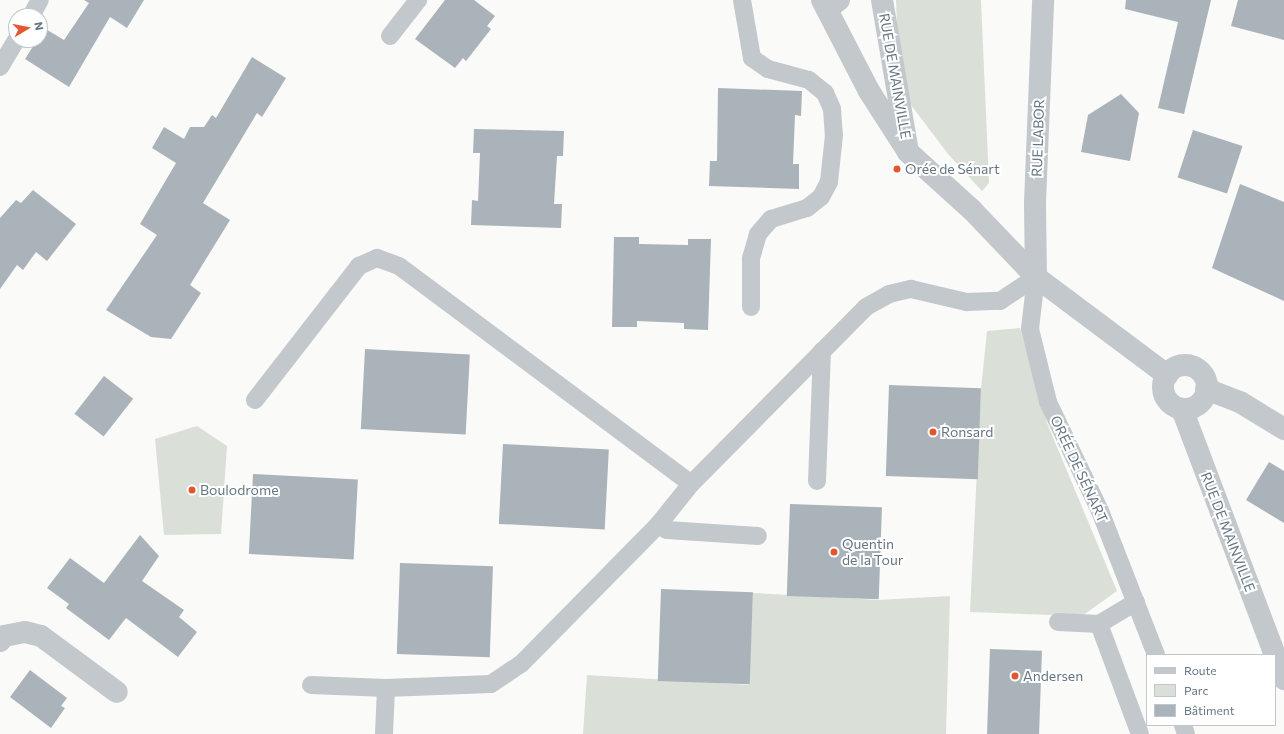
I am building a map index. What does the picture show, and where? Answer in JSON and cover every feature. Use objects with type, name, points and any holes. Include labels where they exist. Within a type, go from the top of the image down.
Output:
[{"type":"street","name":"RUE DE MAINVILLE","points":[[882,0],[908,152]]},
{"type":"street","name":"RUE LABOR","points":[[1036,277],[1035,203],[1043,0]]},
{"type":"street","points":[[829,3],[869,91],[908,152],[972,210],[1036,277],[1167,375]]},
{"type":"street","points":[[1178,366],[1192,367],[1203,376],[1206,390],[1201,402],[1189,409],[1182,409],[1169,402],[1163,389],[1167,375],[1178,366]]},
{"type":"street","points":[[1206,390],[1240,402],[1284,429]]},
{"type":"street","name":"RUE DE MAINVILLE","points":[[1182,409],[1275,654]]},
{"type":"street","points":[[0,641],[4,636],[25,632],[41,636],[117,692]]},
{"type":"street","name":"RUE DE MAINVILLE","points":[[1276,658],[1284,679]]},
{"type":"lane","points":[[390,36],[418,0]]},
{"type":"lane","points":[[742,0],[752,58],[768,69],[809,80],[825,93],[832,109],[834,135],[829,182],[821,197],[807,208],[772,219],[758,234],[751,259],[752,307]]},
{"type":"lane","points":[[0,67],[11,48]]},
{"type":"lane","points":[[255,400],[358,266],[378,258],[398,266],[691,484]]},
{"type":"lane","points":[[311,685],[386,688],[491,684],[521,664],[658,525],[691,484],[866,307],[889,294],[911,289],[966,302],[1000,301],[1036,277]]},
{"type":"lane","name":"ORÉE DE SÉNART","points":[[1036,277],[1030,329],[1048,402],[1100,511],[1156,654]]},
{"type":"lane","points":[[817,481],[822,351]]},
{"type":"lane","points":[[658,525],[667,530],[758,536]]},
{"type":"lane","points":[[1058,622],[1099,624],[1136,602]]},
{"type":"lane","points":[[1099,624],[1140,734]]},
{"type":"lane","points":[[384,734],[386,688]]},
{"type":"green space","points":[[896,0],[981,0],[989,183],[982,191],[948,154],[908,101],[899,73]]},
{"type":"green space","points":[[1020,328],[1047,423],[1117,591],[1082,616],[970,612],[981,389],[987,331]]},
{"type":"green space","name":"Boulodrome","points":[[197,426],[227,446],[221,534],[164,535],[155,439]]},
{"type":"green space","points":[[753,593],[878,600],[950,596],[946,734],[583,734],[587,675],[749,685]]},
{"type":"building","points":[[84,0],[144,0],[127,28],[110,17],[69,87],[25,59],[32,48],[48,48],[48,30],[64,40],[89,3]]},
{"type":"building","points":[[445,0],[474,0],[495,16],[487,26],[491,29],[466,61],[463,58],[455,68],[415,39]]},
{"type":"building","points":[[1126,0],[1211,0],[1184,114],[1158,108],[1178,22],[1125,9]]},
{"type":"building","points":[[1238,0],[1284,0],[1284,40],[1231,26]]},
{"type":"building","points":[[252,57],[286,78],[262,117],[257,113],[203,203],[230,220],[190,285],[201,293],[171,339],[151,337],[106,310],[157,235],[140,224],[176,163],[152,148],[164,127],[184,139],[190,127],[204,127],[212,115],[216,118]]},
{"type":"building","points":[[718,88],[802,91],[801,116],[795,115],[793,164],[799,164],[799,189],[709,186],[710,161],[717,161]]},
{"type":"building","points":[[1121,94],[1139,113],[1130,161],[1081,152],[1088,115]]},
{"type":"building","points":[[474,129],[564,131],[563,156],[557,156],[554,204],[562,204],[561,228],[471,225],[472,200],[478,201],[480,153],[473,153]]},
{"type":"building","points":[[1193,130],[1242,146],[1227,194],[1178,178]]},
{"type":"building","points":[[1240,184],[1284,202],[1284,301],[1212,268]]},
{"type":"building","points":[[33,190],[76,224],[47,261],[36,252],[23,270],[17,265],[0,289],[0,218],[16,200],[21,203]]},
{"type":"building","points":[[614,237],[639,237],[639,244],[688,245],[688,239],[711,239],[708,330],[684,329],[684,323],[637,321],[637,327],[612,327]]},
{"type":"building","points":[[365,349],[470,354],[466,434],[361,429]]},
{"type":"building","points":[[104,376],[133,399],[104,437],[74,414]]},
{"type":"building","name":"Ronsard","points":[[889,385],[981,388],[978,479],[886,476]]},
{"type":"building","points":[[503,444],[609,450],[605,529],[499,524]]},
{"type":"building","points":[[1269,462],[1284,471],[1284,523],[1246,500]]},
{"type":"building","points":[[253,474],[358,479],[354,559],[249,554]]},
{"type":"building","name":"Quentin de la Tour","points":[[790,504],[882,507],[879,599],[787,596]]},
{"type":"building","points":[[140,535],[159,556],[142,581],[184,610],[179,617],[197,632],[178,657],[126,618],[109,640],[66,608],[69,604],[47,588],[70,558],[104,583]]},
{"type":"building","points":[[400,563],[493,566],[490,657],[397,654]]},
{"type":"building","points":[[661,589],[753,592],[750,684],[658,681]]},
{"type":"building","name":"Andersen","points":[[990,649],[1042,651],[1039,734],[987,734]]},
{"type":"building","points":[[30,670],[67,698],[61,706],[65,708],[51,728],[10,697]]},
{"type":"place","name":"Orée de Sénart","points":[[897,169]]},
{"type":"place","name":"Ronsard","points":[[933,432]]},
{"type":"place","name":"Boulodrome","points":[[192,490]]},
{"type":"place","name":"Quentin de la Tour","points":[[834,552]]},
{"type":"place","name":"Andersen","points":[[1015,676]]}]
